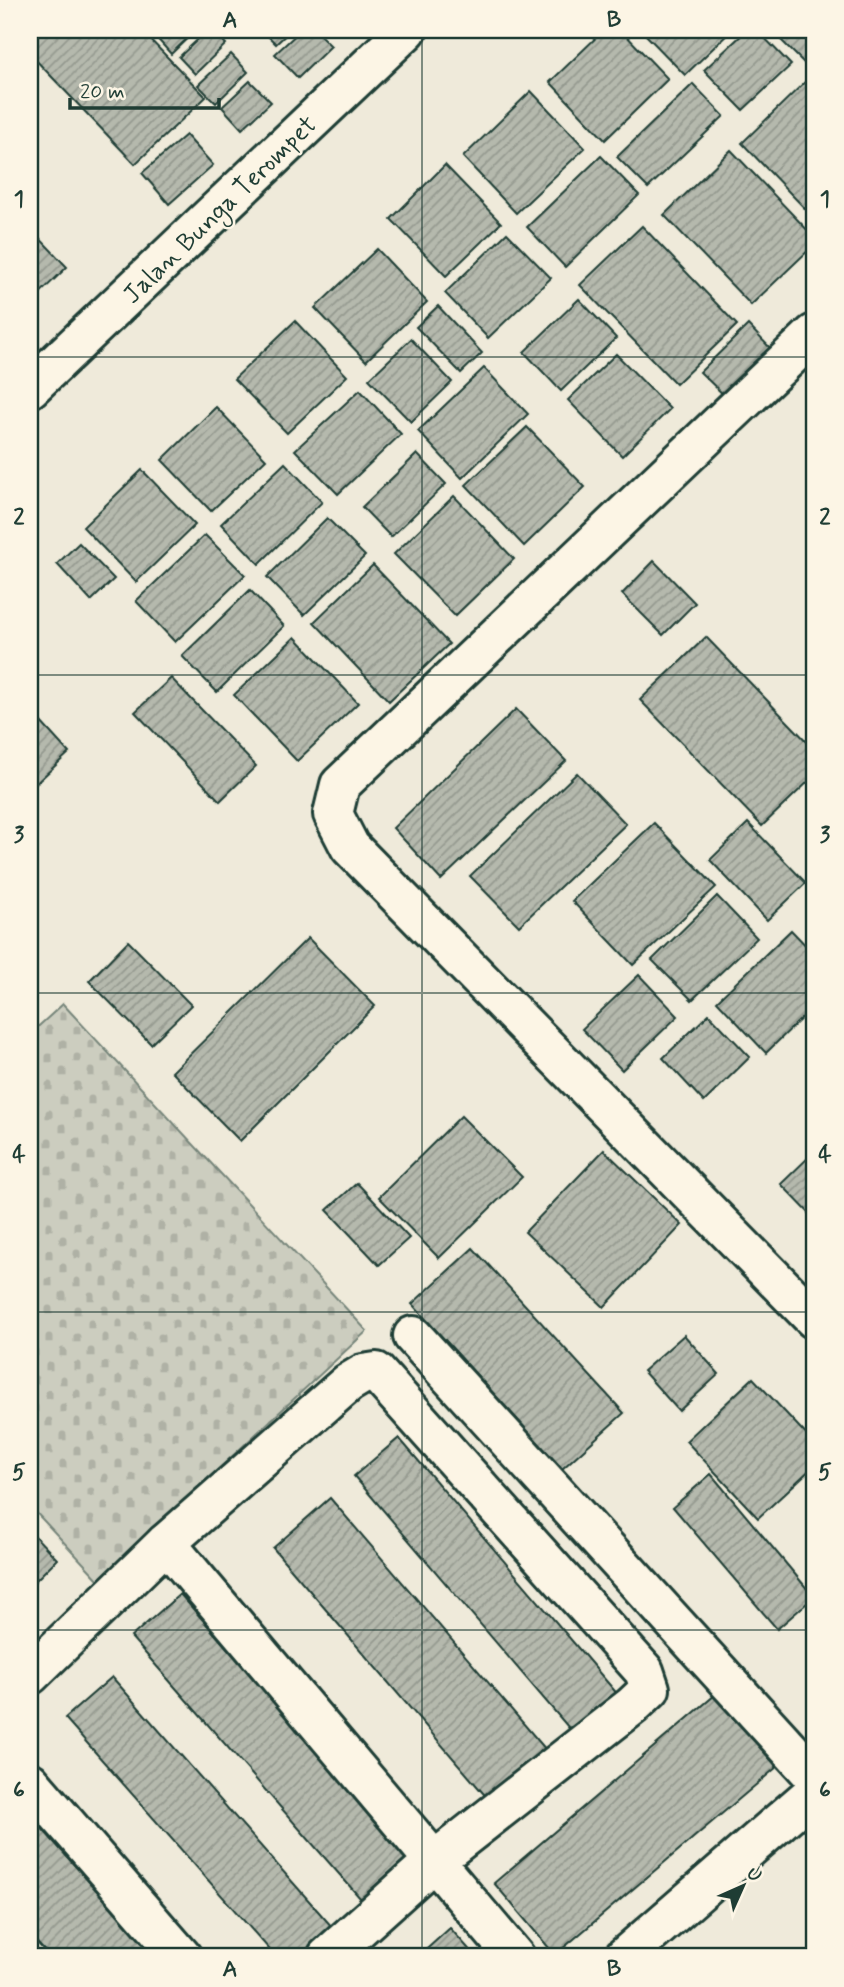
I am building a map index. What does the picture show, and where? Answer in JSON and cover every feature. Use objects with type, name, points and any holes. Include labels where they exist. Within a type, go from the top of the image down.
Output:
[{"type":"street","name":"Jalan Bunga Terompet","points":[[30,388],[407,30]]},
{"type":"street","points":[[814,334],[340,785],[333,814],[350,847],[814,1320]]},
{"type":"street","points":[[414,1336],[814,1776]]},
{"type":"street","points":[[30,1675],[166,1543],[348,1382],[363,1374],[376,1372],[645,1671],[650,1689],[434,1861],[327,1957]]},
{"type":"street","points":[[166,1543],[515,1957]]},
{"type":"street","points":[[30,1782],[182,1957]]},
{"type":"street","points":[[624,1957],[814,1792]]},
{"type":"green space","points":[[63,1004],[367,1331],[99,1580],[30,1506],[30,1034]]},
{"type":"building","points":[[30,30],[141,30],[206,97],[135,164],[30,54]]},
{"type":"building","points":[[159,30],[196,30],[171,54],[154,35]]},
{"type":"building","points":[[208,30],[212,30],[226,44],[195,74],[179,57]]},
{"type":"building","points":[[262,30],[291,30],[276,44]]},
{"type":"building","points":[[301,30],[315,30],[331,46],[298,78],[275,54]]},
{"type":"building","points":[[604,30],[621,30],[668,79],[605,140],[550,82]]},
{"type":"building","points":[[641,30],[732,30],[685,75]]},
{"type":"building","points":[[747,30],[757,30],[791,65],[743,110],[704,70]]},
{"type":"building","points":[[771,30],[814,30],[814,65],[810,69]]},
{"type":"building","points":[[231,54],[248,72],[216,103],[198,85]]},
{"type":"building","points":[[814,73],[814,218],[742,143]]},
{"type":"building","points":[[250,81],[271,102],[242,129],[222,107]]},
{"type":"building","points":[[693,84],[724,116],[648,188],[617,157]]},
{"type":"building","points":[[531,91],[585,148],[516,213],[463,157]]},
{"type":"building","points":[[186,135],[213,165],[169,204],[142,173]]},
{"type":"building","points":[[731,150],[814,237],[814,245],[751,305],[664,215]]},
{"type":"building","points":[[601,156],[639,195],[565,267],[527,227]]},
{"type":"building","points":[[445,165],[501,223],[446,276],[391,219]]},
{"type":"building","points":[[642,226],[737,325],[676,384],[580,285]]},
{"type":"building","points":[[30,228],[67,267],[30,303]]},
{"type":"building","points":[[507,233],[551,278],[488,338],[445,293]]},
{"type":"building","points":[[377,249],[427,302],[366,361],[315,308]]},
{"type":"building","points":[[579,299],[616,338],[561,391],[524,352]]},
{"type":"building","points":[[438,306],[482,353],[461,373],[416,327]]},
{"type":"building","points":[[295,321],[347,376],[287,433],[234,379]]},
{"type":"building","points":[[748,325],[777,355],[730,401],[700,372]]},
{"type":"building","points":[[411,339],[452,382],[411,422],[369,379]]},
{"type":"building","points":[[616,354],[670,409],[622,456],[568,400]]},
{"type":"building","points":[[484,368],[528,414],[462,478],[418,431]]},
{"type":"building","points":[[360,390],[401,434],[338,494],[295,450]]},
{"type":"building","points":[[216,407],[266,459],[211,511],[162,460]]},
{"type":"building","points":[[527,427],[585,487],[524,546],[466,485]]},
{"type":"building","points":[[417,454],[446,484],[391,537],[362,507]]},
{"type":"building","points":[[285,463],[322,502],[259,564],[221,524]]},
{"type":"building","points":[[142,470],[195,525],[136,582],[83,527]]},
{"type":"building","points":[[454,496],[514,559],[455,616],[394,554]]},
{"type":"building","points":[[327,518],[365,556],[304,615],[267,577]]},
{"type":"building","points":[[205,535],[245,575],[175,642],[136,601]]},
{"type":"building","points":[[79,543],[114,579],[91,601],[57,564]]},
{"type":"building","points":[[654,561],[695,603],[663,635],[622,594]]},
{"type":"building","points":[[373,565],[449,644],[389,701],[314,622]]},
{"type":"building","points":[[250,590],[284,626],[217,692],[182,656]]},
{"type":"building","points":[[295,637],[358,703],[297,761],[234,695]]},
{"type":"building","points":[[706,637],[814,749],[814,776],[762,826],[640,700]]},
{"type":"building","points":[[171,678],[256,766],[220,801],[135,712]]},
{"type":"building","points":[[516,709],[566,761],[441,880],[393,828]]},
{"type":"building","points":[[30,710],[69,753],[30,789]]},
{"type":"building","points":[[577,773],[626,824],[519,926],[470,876]]},
{"type":"building","points":[[654,823],[716,887],[633,965],[572,901]]},
{"type":"building","points":[[748,823],[806,883],[767,920],[710,860]]},
{"type":"building","points":[[717,896],[757,938],[692,1000],[652,960]]},
{"type":"building","points":[[791,930],[814,954],[814,1006],[766,1053],[717,1001]]},
{"type":"building","points":[[308,938],[375,1006],[240,1141],[172,1072]]},
{"type":"building","points":[[128,941],[191,1005],[151,1044],[89,981]]},
{"type":"building","points":[[639,975],[678,1016],[622,1070],[582,1029]]},
{"type":"building","points":[[709,1014],[750,1057],[704,1102],[663,1058]]},
{"type":"building","points":[[461,1116],[522,1177],[439,1258],[379,1197]]},
{"type":"building","points":[[604,1150],[682,1225],[604,1307],[525,1232]]},
{"type":"building","points":[[814,1152],[814,1218],[781,1184]]},
{"type":"building","points":[[357,1183],[409,1238],[379,1265],[327,1210]]},
{"type":"building","points":[[473,1248],[624,1413],[562,1469],[412,1304]]},
{"type":"building","points":[[684,1335],[719,1374],[679,1411],[643,1371]]},
{"type":"building","points":[[753,1378],[814,1443],[814,1466],[758,1518],[686,1441]]},
{"type":"building","points":[[399,1438],[625,1703],[580,1741],[354,1476]]},
{"type":"building","points":[[711,1474],[814,1597],[777,1629],[673,1507]]},
{"type":"building","points":[[330,1498],[547,1751],[489,1800],[273,1548]]},
{"type":"building","points":[[30,1531],[57,1559],[30,1586]]},
{"type":"building","points":[[180,1594],[417,1864],[368,1907],[131,1637]]},
{"type":"building","points":[[112,1677],[340,1936],[315,1957],[276,1957],[65,1718]]},
{"type":"building","points":[[715,1695],[777,1767],[555,1955],[494,1883]]},
{"type":"building","points":[[30,1815],[156,1957],[50,1957],[30,1935]]},
{"type":"building","points":[[450,1928],[476,1957],[418,1957]]}]
